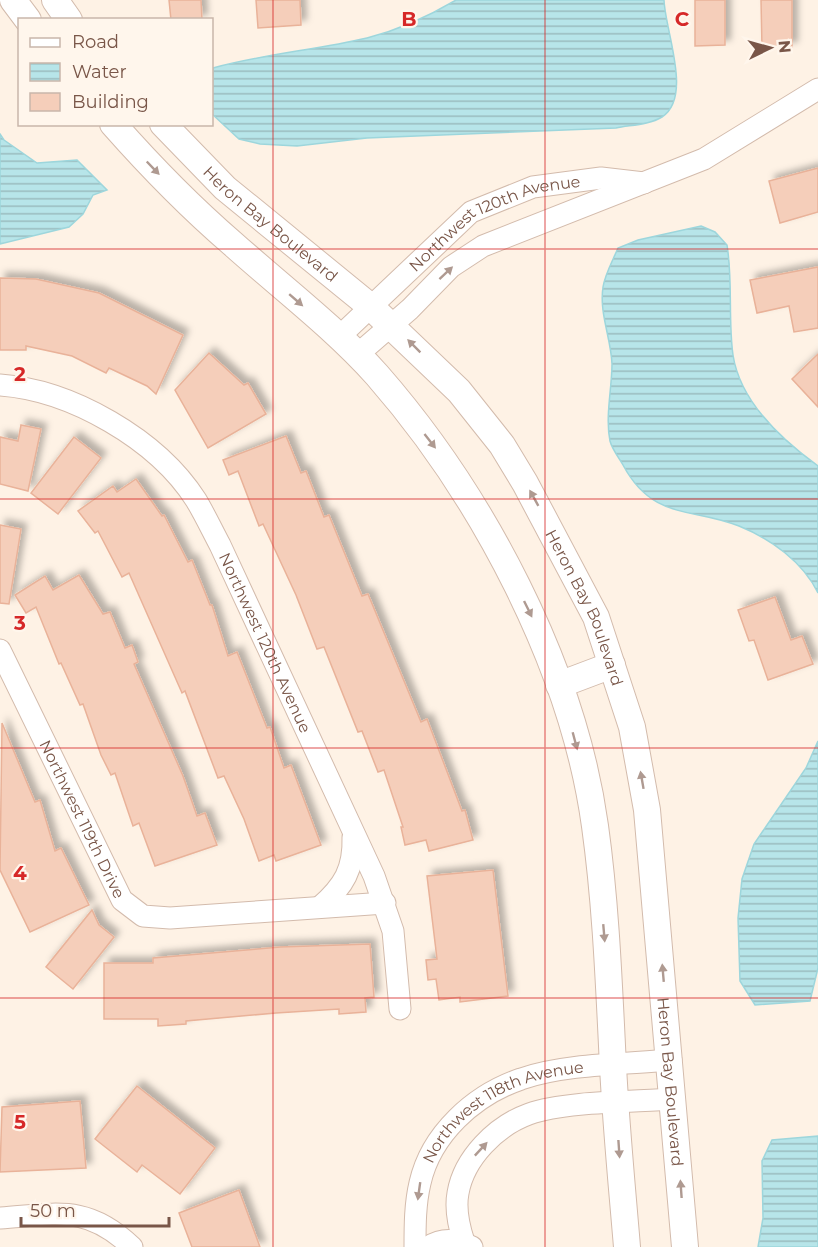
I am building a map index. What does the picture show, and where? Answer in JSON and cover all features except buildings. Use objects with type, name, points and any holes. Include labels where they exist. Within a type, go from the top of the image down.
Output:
[{"type":"street","points":[[13,0],[26,18]]},
{"type":"street","points":[[55,0],[68,18]]},
{"type":"street","name":"Northwest 120th Avenue","points":[[348,346],[391,324],[451,267],[483,246],[704,159],[818,89]]},
{"type":"street","points":[[115,126],[151,167],[348,346],[442,456],[509,570],[539,631],[559,685],[595,824],[612,1021],[613,1066],[627,1247]]},
{"type":"street","name":"Heron Bay Boulevard","points":[[165,126],[225,188],[391,324],[459,391],[502,445],[563,551],[596,617],[632,727],[648,810],[671,1060],[685,1247]]},
{"type":"street","name":"Northwest 120th Avenue","points":[[348,346],[371,307],[471,212],[533,187],[601,178],[644,183]]},
{"type":"street","name":"Northwest 120th Avenue","points":[[0,386],[57,396],[100,416],[138,440],[170,469],[195,499],[220,545],[385,903],[393,931],[400,1008]]},
{"type":"street","name":"Northwest 119th Drive","points":[[0,650],[122,900],[143,916],[170,918],[385,903]]},
{"type":"street","points":[[559,685],[612,665]]},
{"type":"street","points":[[320,907],[336,893],[347,877],[354,857],[353,834]]},
{"type":"street","name":"Northwest 118th Avenue","points":[[415,1247],[420,1182],[432,1151],[445,1131],[460,1115],[493,1091],[522,1078],[562,1070],[671,1060]]},
{"type":"street","name":"Northwest 118th Avenue","points":[[468,1245],[458,1223],[458,1193],[466,1167],[481,1148],[503,1128],[529,1114],[566,1107],[674,1099]]},
{"type":"street","points":[[0,1218],[70,1213],[99,1221],[132,1247]]},
{"type":"street","points":[[428,1247],[441,1241],[468,1245]]},
{"type":"water","points":[[456,0],[664,0],[675,63],[676,95],[671,108],[657,120],[616,128],[367,138],[297,146],[260,144],[239,139],[213,115],[213,68],[367,38],[435,12]]},
{"type":"water","points":[[0,134],[4,140],[37,163],[77,160],[107,190],[93,195],[83,214],[69,227],[0,244]]},
{"type":"water","points":[[701,226],[715,232],[727,245],[733,355],[744,388],[753,403],[777,432],[818,466],[818,593],[804,571],[795,562],[774,545],[751,531],[722,520],[660,504],[647,495],[635,483],[611,444],[608,422],[612,364],[602,297],[607,272],[618,248],[638,240]]},
{"type":"water","points":[[818,741],[818,968],[810,1001],[755,1005],[740,981],[738,918],[742,879],[754,844],[806,768]]},
{"type":"water","points":[[818,1136],[818,1247],[758,1247],[763,1218],[762,1161],[772,1140]]}]
